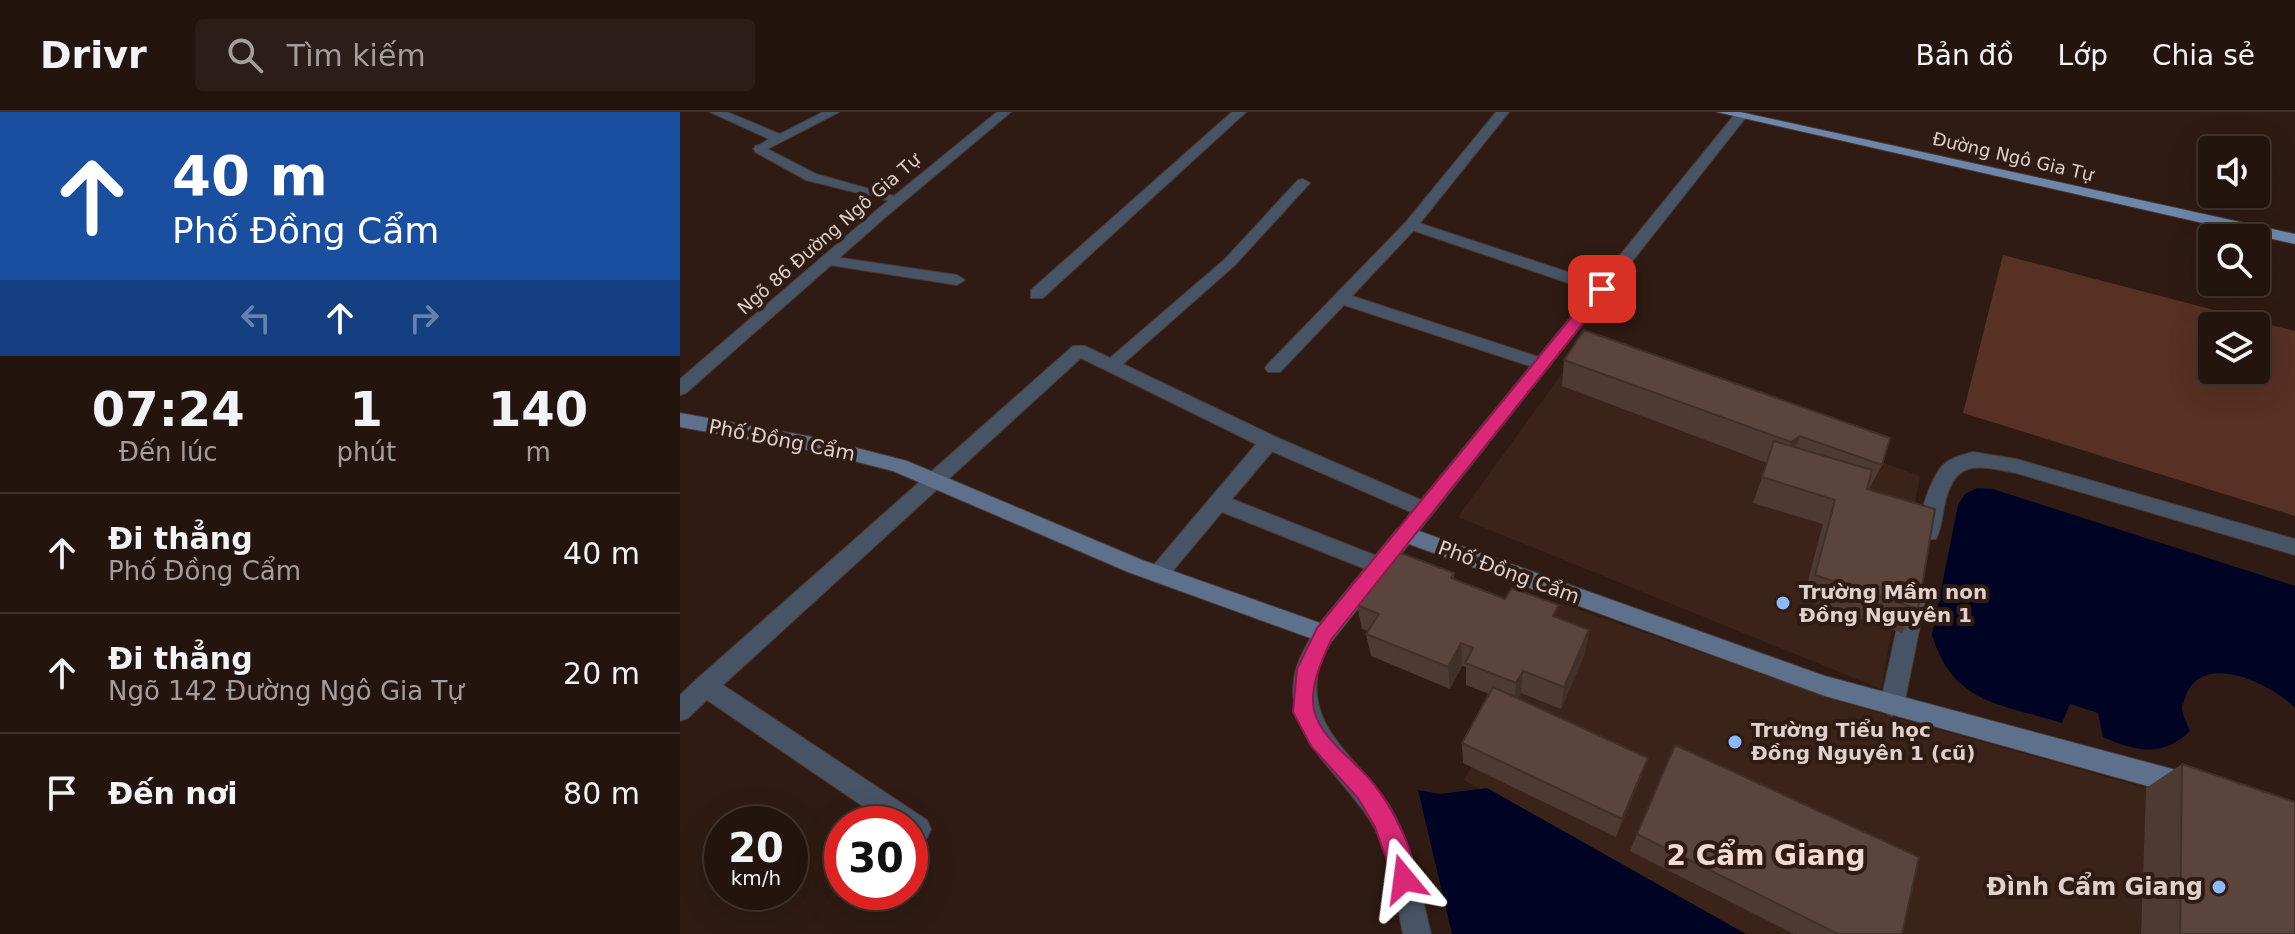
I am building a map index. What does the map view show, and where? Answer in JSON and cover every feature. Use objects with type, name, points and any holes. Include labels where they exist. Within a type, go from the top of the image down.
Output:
[{"type":"main road","name":"Đường Ngô Gia Tự","points":[[1723,112],[2295,239]]},
{"type":"street","points":[[716,112],[778,138]]},
{"type":"street","points":[[833,112],[760,149],[811,177],[898,199]]},
{"type":"street","name":"Ngõ 86 Đường Ngô Gia Tự","points":[[680,389],[898,199],[1005,112]]},
{"type":"street","points":[[1037,294],[1240,112]]},
{"type":"street","points":[[1274,368],[1411,225],[1503,112]]},
{"type":"street","points":[[1417,934],[1398,851],[1383,819],[1366,791],[1319,739],[1304,712],[1307,669],[1324,634],[1741,116]]},
{"type":"street","points":[[1112,365],[1230,262],[1303,183]]},
{"type":"street","points":[[1411,225],[1602,289]]},
{"type":"street","points":[[828,261],[957,280]]},
{"type":"street","points":[[1341,298],[1542,364]]},
{"type":"street","points":[[680,710],[1079,350],[1269,442],[1426,510]]},
{"type":"street","name":"Phố Đồng Cẩm","points":[[680,420],[752,435],[830,446],[935,479],[1076,541],[1324,634]]},
{"type":"street","points":[[1159,573],[1269,442]]},
{"type":"street","points":[[1892,705],[1940,480],[1953,468],[1974,459],[2016,466],[2295,547]]},
{"type":"street","points":[[1218,502],[1380,566]]},
{"type":"street","name":"Phố Đồng Cẩm","points":[[1405,534],[1825,686],[2205,790]]},
{"type":"street","points":[[705,686],[884,806]]},
{"type":"shaded area","points":[[2003,255],[2222,312],[2198,312],[2198,384],[2270,384],[2270,324],[2295,331],[2295,516],[1963,413]]},
{"type":"shaded area","name":"Trường Mầm non Đồng Nguyên 1","points":[[1577,353],[1920,476],[1881,689],[1458,517]]},
{"type":"shaded area","name":"Trường Tiểu học Đồng Nguyên 1 (cũ)","points":[[1560,603],[1851,705],[2146,788],[2141,934],[1739,934],[1464,780]]},
{"type":"water","points":[[1977,488],[1993,489],[2295,586],[2295,708],[2256,682],[2223,673],[2208,675],[2195,682],[2182,707],[2190,731],[2169,745],[2148,749],[2126,746],[2103,737],[2098,713],[2070,704],[2062,723],[2000,705],[1966,688],[1941,658],[1932,635],[1958,505],[1965,494]]},
{"type":"water","points":[[1487,788],[1746,934],[1452,934],[1418,790],[1440,794]]},
{"type":"building","points":[[1584,330],[1890,438],[1882,465],[1800,436],[1791,442],[1564,360]]},
{"type":"building","points":[[1774,441],[1872,470],[1867,489],[1935,509],[1918,609],[1815,575],[1835,500],[1762,477]]},
{"type":"building","points":[[1393,550],[1454,573],[1451,578],[1505,599],[1512,588],[1559,605],[1553,616],[1589,630],[1564,687],[1523,671],[1516,683],[1465,663],[1473,648],[1461,643],[1448,667],[1366,634],[1379,614],[1357,605]]},
{"type":"building","points":[[1493,687],[1648,758],[1622,819],[1462,743]]},
{"type":"building","points":[[1675,745],[1919,857],[1902,934],[1838,934],[1637,834]]},
{"type":"building","name":"Đình Cẩm Giang","points":[[2182,764],[2295,802],[2295,934],[2180,934]]},
{"type":"place","name":"Trường Mầm non Đồng Nguyên 1","points":[[1783,603]]},
{"type":"place","name":"Trường Tiểu học Đồng Nguyên 1 (cũ)","points":[[1735,742]]},
{"type":"place","name":"Đình Cẩm Giang","points":[[2219,887]]},
{"type":"district","name":"2 Cẩm Giang","points":[[1766,855]]},
{"type":"route","points":[[1404,879],[1398,851],[1383,819],[1366,791],[1319,739],[1304,712],[1307,669],[1324,634],[1602,289]]}]
